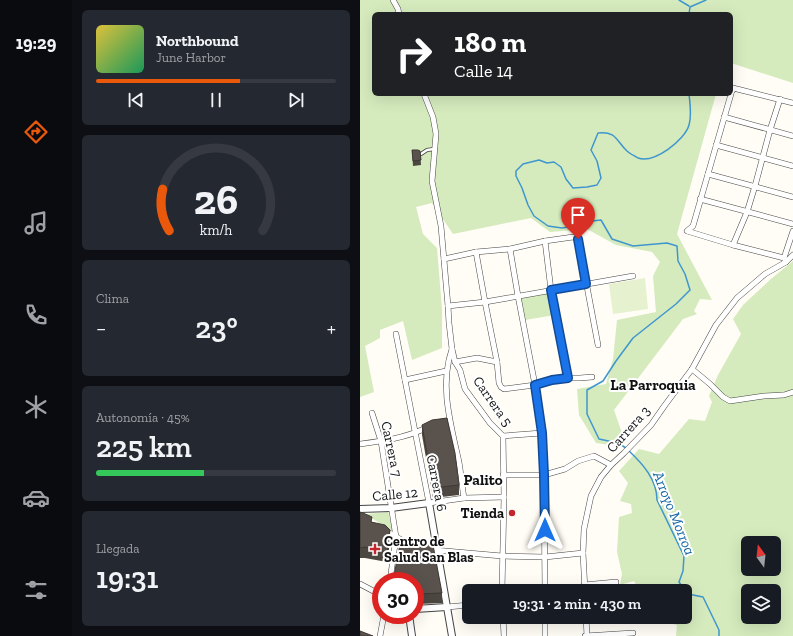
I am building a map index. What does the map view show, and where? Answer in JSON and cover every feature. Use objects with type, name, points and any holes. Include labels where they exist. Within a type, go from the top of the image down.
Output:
[{"type":"street","points":[[393,0],[399,12]]},
{"type":"street","points":[[733,89],[793,102]]},
{"type":"street","name":"Carrera 5","points":[[425,96],[434,117],[436,134],[432,181],[441,226],[448,306],[448,323],[452,349],[465,389],[490,423],[503,436],[504,497],[502,584]]},
{"type":"street","points":[[730,96],[693,226],[687,231],[785,260],[793,231]]},
{"type":"street","points":[[732,245],[755,186],[780,99]]},
{"type":"street","points":[[724,117],[793,136]]},
{"type":"street","points":[[716,145],[793,166]]},
{"type":"street","points":[[708,174],[793,197]]},
{"type":"street","points":[[700,199],[793,224]]},
{"type":"street","points":[[444,259],[476,252],[510,249],[545,241],[573,237],[578,239],[598,345]]},
{"type":"street","points":[[545,241],[551,290],[568,378]]},
{"type":"street","points":[[510,249],[535,385],[542,433],[544,475],[544,584]]},
{"type":"street","points":[[476,252],[484,302],[501,387],[504,389],[535,385],[552,380],[592,377]]},
{"type":"street","name":"Carrera 3","points":[[584,584],[584,529],[591,496],[601,477],[651,424],[692,369],[716,324],[737,298],[765,274],[793,255]]},
{"type":"street","points":[[448,306],[484,302],[633,276]]},
{"type":"street","name":"Carrera 6","points":[[396,334],[414,434],[429,503],[452,636]]},
{"type":"street","points":[[452,349],[448,359],[446,371],[447,398],[449,418],[459,462],[464,498]]},
{"type":"street","points":[[455,362],[477,358],[496,362]]},
{"type":"street","points":[[692,369],[723,397],[730,401],[764,396],[784,395],[793,392]]},
{"type":"street","points":[[405,380],[446,371]]},
{"type":"street","name":"Carrera 7","points":[[372,413],[381,441],[396,537],[391,572]]},
{"type":"street","points":[[442,421],[449,418]]},
{"type":"street","points":[[360,444],[414,434],[428,428]]},
{"type":"street","points":[[503,436],[542,433]]},
{"type":"street","points":[[503,475],[544,475],[565,469],[578,461],[594,456],[611,465]]},
{"type":"street","name":"Calle 12","points":[[360,509],[391,508],[464,498],[504,497]]},
{"type":"street","points":[[379,526],[410,544]]},
{"type":"street","points":[[427,549],[502,556],[545,557],[583,553]]},
{"type":"street","points":[[595,584],[616,582]]},
{"type":"street","points":[[360,584],[372,590]]},
{"type":"street","points":[[424,608],[462,606]]},
{"type":"street","points":[[380,636],[382,624]]},
{"type":"street","points":[[410,624],[412,636]]},
{"type":"street","points":[[503,624],[504,636]]},
{"type":"street","points":[[545,624],[545,636]]},
{"type":"street","points":[[586,624],[586,636],[633,633]]},
{"type":"lane","points":[[421,154],[427,150],[434,149]]},
{"type":"green space","points":[[360,0],[793,0],[793,83],[733,64],[733,12],[372,12],[372,96],[715,96],[677,234],[712,300],[700,299],[694,311],[697,314],[683,319],[614,410],[624,439],[617,446],[596,443],[579,415],[577,389],[606,384],[613,359],[617,320],[656,312],[653,276],[660,262],[652,252],[616,245],[587,229],[550,232],[531,218],[453,234],[432,203],[416,207],[423,234],[437,248],[442,309],[442,348],[412,360],[403,321],[380,330],[380,338],[365,346],[374,392],[360,397]]},
{"type":"green space","points":[[793,261],[793,636],[676,636],[677,625],[673,624],[692,624],[692,584],[636,584],[634,581],[620,584],[622,574],[617,552],[619,517],[632,513],[631,504],[620,501],[628,483],[619,471],[639,449],[659,454],[689,419],[705,421],[712,402],[709,396],[718,375],[741,334],[733,319],[743,305]]},
{"type":"green space","points":[[645,278],[648,309],[613,314],[609,284]]},
{"type":"green space","points":[[551,293],[555,315],[525,320],[521,298]]},
{"type":"green space","points":[[388,512],[394,532],[366,514]]},
{"type":"building","points":[[412,150],[420,151],[421,160],[413,161]]},
{"type":"building","points":[[447,418],[455,453],[459,485],[433,488],[422,425],[432,420]]},
{"type":"building","name":"Centro de Salud San Blas","points":[[360,512],[372,517],[371,522],[385,525],[390,530],[387,552],[365,547],[360,548]]},
{"type":"building","points":[[401,539],[433,545],[442,593],[424,594],[424,572],[395,572]]},
{"type":"building","points":[[360,631],[373,636],[360,636]]},
{"type":"waterway","points":[[679,0],[689,6]]},
{"type":"waterway","name":"Arroyo Morroa","points":[[689,12],[690,7],[706,0]]},
{"type":"waterway","name":"Arroyo Morroa","points":[[626,448],[618,443],[599,439],[587,414],[587,390],[603,381],[633,338],[676,304],[690,290],[685,274],[678,261],[677,246],[667,243],[633,246],[612,239],[601,220],[562,228],[548,226],[534,216],[516,176],[516,171],[523,164],[539,160],[547,163],[554,162],[561,167],[566,179],[573,188],[597,185],[601,178],[597,161],[591,150],[598,133],[613,135],[627,151],[638,158],[645,159],[660,154],[675,144],[686,131],[689,125],[690,117],[689,96]]},
{"type":"waterway","name":"Arroyo Morroa","points":[[629,451],[644,467],[652,479],[655,486],[657,500],[684,556],[683,571],[679,582],[688,594],[703,597],[719,630],[719,636]]},
{"type":"place","name":"Tienda","points":[[512,513]]},
{"type":"place","name":"Centro de Salud San Blas","points":[[375,549]]},
{"type":"district","name":"La Parroquia","points":[[653,385]]},
{"type":"district","name":"Palito","points":[[483,480]]},
{"type":"route","points":[[545,530],[542,433],[535,385],[552,380],[568,378],[551,290],[586,284],[578,239]]}]
